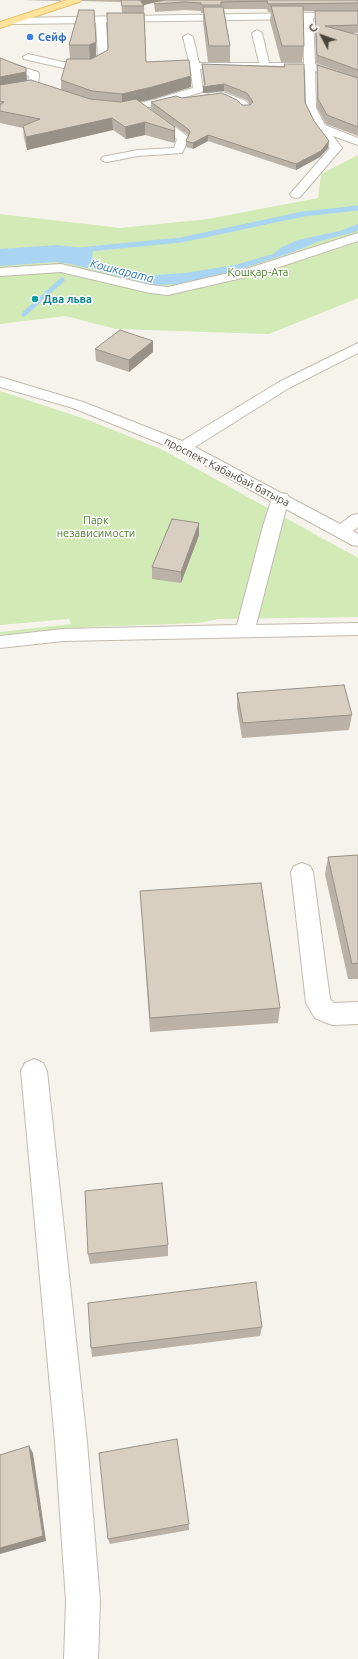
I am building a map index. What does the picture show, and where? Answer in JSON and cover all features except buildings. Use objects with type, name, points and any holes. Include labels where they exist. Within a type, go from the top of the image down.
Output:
[{"type":"main road","points":[[0,18],[47,0]]},
{"type":"main road","points":[[0,25],[76,0]]},
{"type":"street","points":[[254,16],[254,13],[262,8],[284,7]]},
{"type":"street","points":[[147,8],[152,18]]},
{"type":"street","points":[[13,21],[358,15]]},
{"type":"street","points":[[296,194],[336,148],[321,127],[311,108],[308,16]]},
{"type":"street","points":[[28,57],[62,65],[92,64],[103,59],[101,20]]},
{"type":"street","points":[[257,33],[265,66]]},
{"type":"street","points":[[155,103],[198,90],[195,66],[188,36]]},
{"type":"street","points":[[10,66],[34,74],[62,65]]},
{"type":"street","points":[[195,66],[310,66],[358,82]]},
{"type":"street","points":[[33,87],[34,74]]},
{"type":"street","points":[[20,89],[33,87],[65,98]]},
{"type":"street","points":[[107,108],[122,110],[155,103],[223,95],[242,103],[246,108]]},
{"type":"street","points":[[107,159],[138,153],[178,151],[183,138],[140,106]]},
{"type":"street","points":[[321,127],[358,142]]},
{"type":"street","points":[[0,272],[61,268],[150,289],[168,291],[250,272],[356,238]]},
{"type":"street","points":[[183,447],[284,385],[358,347]]},
{"type":"street","name":"проспект Кабанбай батыра","points":[[0,382],[78,405],[183,447],[281,498],[358,541]]},
{"type":"street","points":[[245,631],[272,526],[281,498]]},
{"type":"street","points":[[341,532],[358,519]]},
{"type":"street","points":[[0,642],[63,635],[358,629]]},
{"type":"street","points":[[302,872],[318,1003],[324,1010],[333,1014],[358,1013]]},
{"type":"street","points":[[34,1071],[71,1442],[83,1601],[81,1659]]},
{"type":"green space","name":"Қошқар-Ата","points":[[358,155],[358,298],[269,334],[116,329],[65,316],[0,324],[0,214],[120,228],[208,219],[318,198],[321,174]]},
{"type":"green space","name":"Парк независимости","points":[[0,391],[88,420],[161,449],[358,558],[358,617],[218,619],[199,623],[87,627],[0,635],[0,632],[71,624],[69,619],[0,625]]},
{"type":"water","name":"Кошкарата","points":[[358,224],[358,230],[355,232],[320,241],[293,252],[241,269],[181,284],[154,285],[71,264],[54,262],[0,266],[0,249],[57,245],[93,249],[92,257],[109,266],[136,273],[153,275],[185,273],[235,265],[273,254],[282,247],[298,240],[340,231]]},
{"type":"waterway","points":[[78,250],[181,240],[303,214],[358,208]]},
{"type":"waterway","points":[[24,314],[62,280]]},
{"type":"place","name":"Сейф","points":[[30,37]]},
{"type":"place","name":"Два льва","points":[[35,299]]}]
